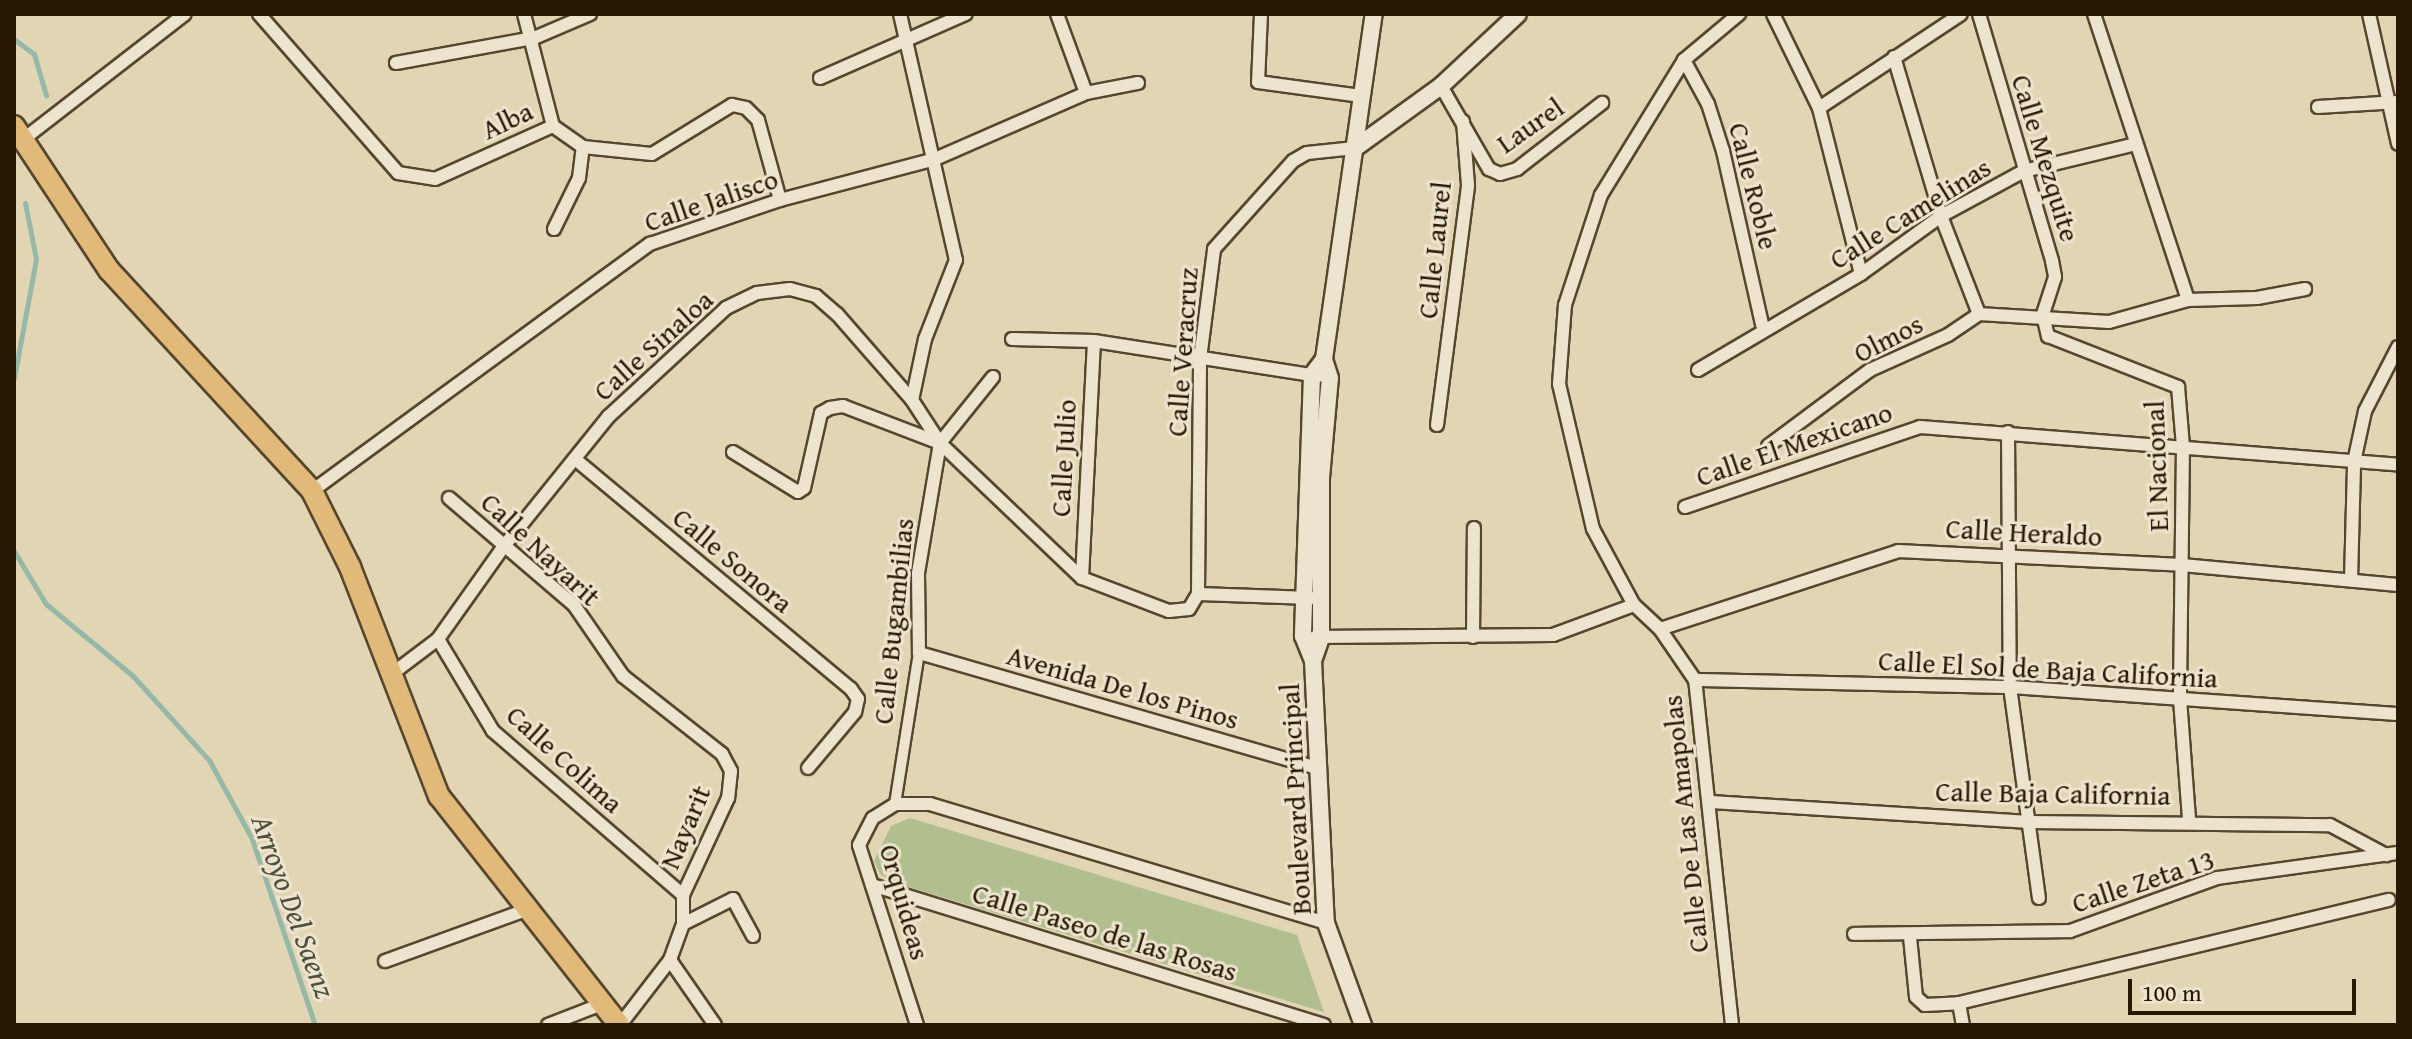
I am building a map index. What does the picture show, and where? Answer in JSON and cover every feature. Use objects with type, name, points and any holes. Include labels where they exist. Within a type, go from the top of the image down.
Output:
[{"type":"main road","points":[[20,132],[109,270],[312,491],[393,673],[439,796],[619,1025]]},
{"type":"street","points":[[20,132],[185,14]]},
{"type":"street","name":"Alba","points":[[259,14],[398,173],[435,179],[553,126],[534,38],[524,14]]},
{"type":"street","points":[[396,63],[534,38],[590,14]]},
{"type":"street","points":[[900,14],[956,260],[925,339],[912,400]]},
{"type":"street","points":[[820,78],[966,14]]},
{"type":"street","points":[[1057,14],[1086,93]]},
{"type":"street","points":[[1261,14],[1258,82],[1361,96]]},
{"type":"street","name":"Boulevard Principal","points":[[1312,637],[1320,598],[1330,378],[1324,359],[1374,14]]},
{"type":"street","name":"Calle De Las Amapolas","points":[[1732,1025],[1711,802],[1695,680],[1660,629],[1634,605],[1593,529],[1559,384],[1565,305],[1601,195],[1684,60],[1739,14]]},
{"type":"street","points":[[1773,14],[1819,108],[1861,274]]},
{"type":"street","points":[[1819,108],[1961,14]]},
{"type":"street","name":"Calle Mezquite","points":[[1979,14],[2055,277],[2043,315]]},
{"type":"street","points":[[2094,14],[2188,300]]},
{"type":"street","points":[[2369,14],[2393,103],[2398,144]]},
{"type":"street","points":[[1355,148],[1441,86],[1513,16]]},
{"type":"street","points":[[1894,57],[1941,216],[1979,314],[2043,315],[2109,322],[2188,300],[2257,298],[2305,289]]},
{"type":"street","name":"Calle Roble","points":[[1684,60],[1708,104],[1723,151],[1763,329]]},
{"type":"street","name":"Calle Jalisco","points":[[312,491],[650,244],[780,200],[935,159],[1086,93],[1138,83]]},
{"type":"street","name":"Calle Laurel","points":[[1437,425],[1468,185],[1463,121],[1441,86]]},
{"type":"street","name":"Laurel","points":[[1463,121],[1489,169],[1500,174],[1517,169],[1602,103]]},
{"type":"street","points":[[2318,107],[2393,103]]},
{"type":"street","points":[[553,126],[583,147],[652,154],[732,105],[746,108],[758,120],[780,200]]},
{"type":"street","name":"Calle Camelinas","points":[[1698,370],[1861,274],[1941,216],[2024,171],[2136,144]]},
{"type":"street","points":[[554,229],[579,178],[583,147]]},
{"type":"street","name":"Calle Veracruz","points":[[1198,594],[1200,359],[1214,249],[1226,231],[1293,161],[1307,153],[1355,148]]},
{"type":"street","name":"Calle Sinaloa","points":[[393,673],[438,639],[504,546],[608,417],[715,318],[757,293],[790,289],[816,296],[912,400],[940,443],[1082,578]]},
{"type":"street","name":"Olmos","points":[[1768,446],[1870,370],[1936,341],[1979,314]]},
{"type":"street","name":"El Nacional","points":[[2043,315],[2053,339],[2178,387],[2183,446],[2180,699],[2189,820]]},
{"type":"street","points":[[1012,339],[1094,341],[1330,378]]},
{"type":"street","name":"Calle Julio","points":[[1082,578],[1094,341]]},
{"type":"street","points":[[2351,580],[2354,462],[2365,411],[2398,347]]},
{"type":"street","name":"Boulevard Principal","points":[[1324,359],[1312,375],[1301,597],[1312,637],[1315,767],[1326,923],[1363,1025]]},
{"type":"street","points":[[733,452],[798,492],[804,488],[821,413],[843,406],[940,443],[993,377]]},
{"type":"street","name":"Calle El Mexicano","points":[[1685,507],[1920,427],[2398,465]]},
{"type":"street","points":[[2008,432],[2006,553],[2010,687],[2039,898]]},
{"type":"street","name":"Calle Bugambilias","points":[[895,804],[919,653],[918,573],[940,443]]},
{"type":"street","name":"Calle Sonora","points":[[575,459],[858,699],[855,712],[808,768]]},
{"type":"street","name":"Calle Nayarit","points":[[449,498],[574,605],[623,676],[722,754],[731,771]]},
{"type":"street","points":[[1473,637],[1474,528]]},
{"type":"street","name":"Calle Heraldo","points":[[1660,629],[1898,551],[2006,553],[2398,585]]},
{"type":"street","points":[[1082,578],[1169,611],[1189,609],[1198,594],[1320,598]]},
{"type":"street","points":[[1312,637],[1553,635],[1634,605]]},
{"type":"street","name":"Calle Colima","points":[[438,639],[493,731],[683,895]]},
{"type":"street","name":"Avenida De los Pinos","points":[[919,653],[1315,767]]},
{"type":"street","name":"Calle El Sol de Baja California","points":[[1695,680],[2010,687],[2398,714]]},
{"type":"street","name":"Nayarit","points":[[619,1025],[670,960],[683,924],[683,895],[728,798],[731,771]]},
{"type":"street","name":"Calle Baja California","points":[[1711,802],[2029,822],[2189,820],[2330,825],[2392,854]]},
{"type":"street","points":[[895,804],[930,804],[1326,923]]},
{"type":"street","name":"Orquideas","points":[[895,804],[873,818],[859,845],[917,1025]]},
{"type":"street","name":"Calle Zeta 13","points":[[1854,934],[1910,937],[2070,931],[2217,878],[2392,854]]},
{"type":"street","name":"Calle Paseo de las Rosas","points":[[872,885],[1324,1025]]},
{"type":"street","points":[[683,924],[733,899],[753,936]]},
{"type":"street","points":[[1910,937],[1916,997],[1925,1005],[1959,1003],[2389,900]]},
{"type":"street","points":[[385,961],[526,910]]},
{"type":"street","points":[[670,960],[715,1025]]},
{"type":"street","points":[[1959,1003],[1963,1025]]},
{"type":"street","points":[[548,1025],[602,1004]]},
{"type":"green space","points":[[910,818],[1297,935],[1324,1012],[892,882],[880,874],[874,861],[891,826]]},
{"type":"waterway","name":"Arroyo Del Saenz","points":[[14,39],[34,54],[46,95]]},
{"type":"waterway","name":"Arroyo Del Saenz","points":[[14,378],[36,259],[25,203]]},
{"type":"waterway","name":"Arroyo Del Saenz","points":[[14,551],[46,604],[133,676],[209,760],[252,839],[315,1025]]}]
